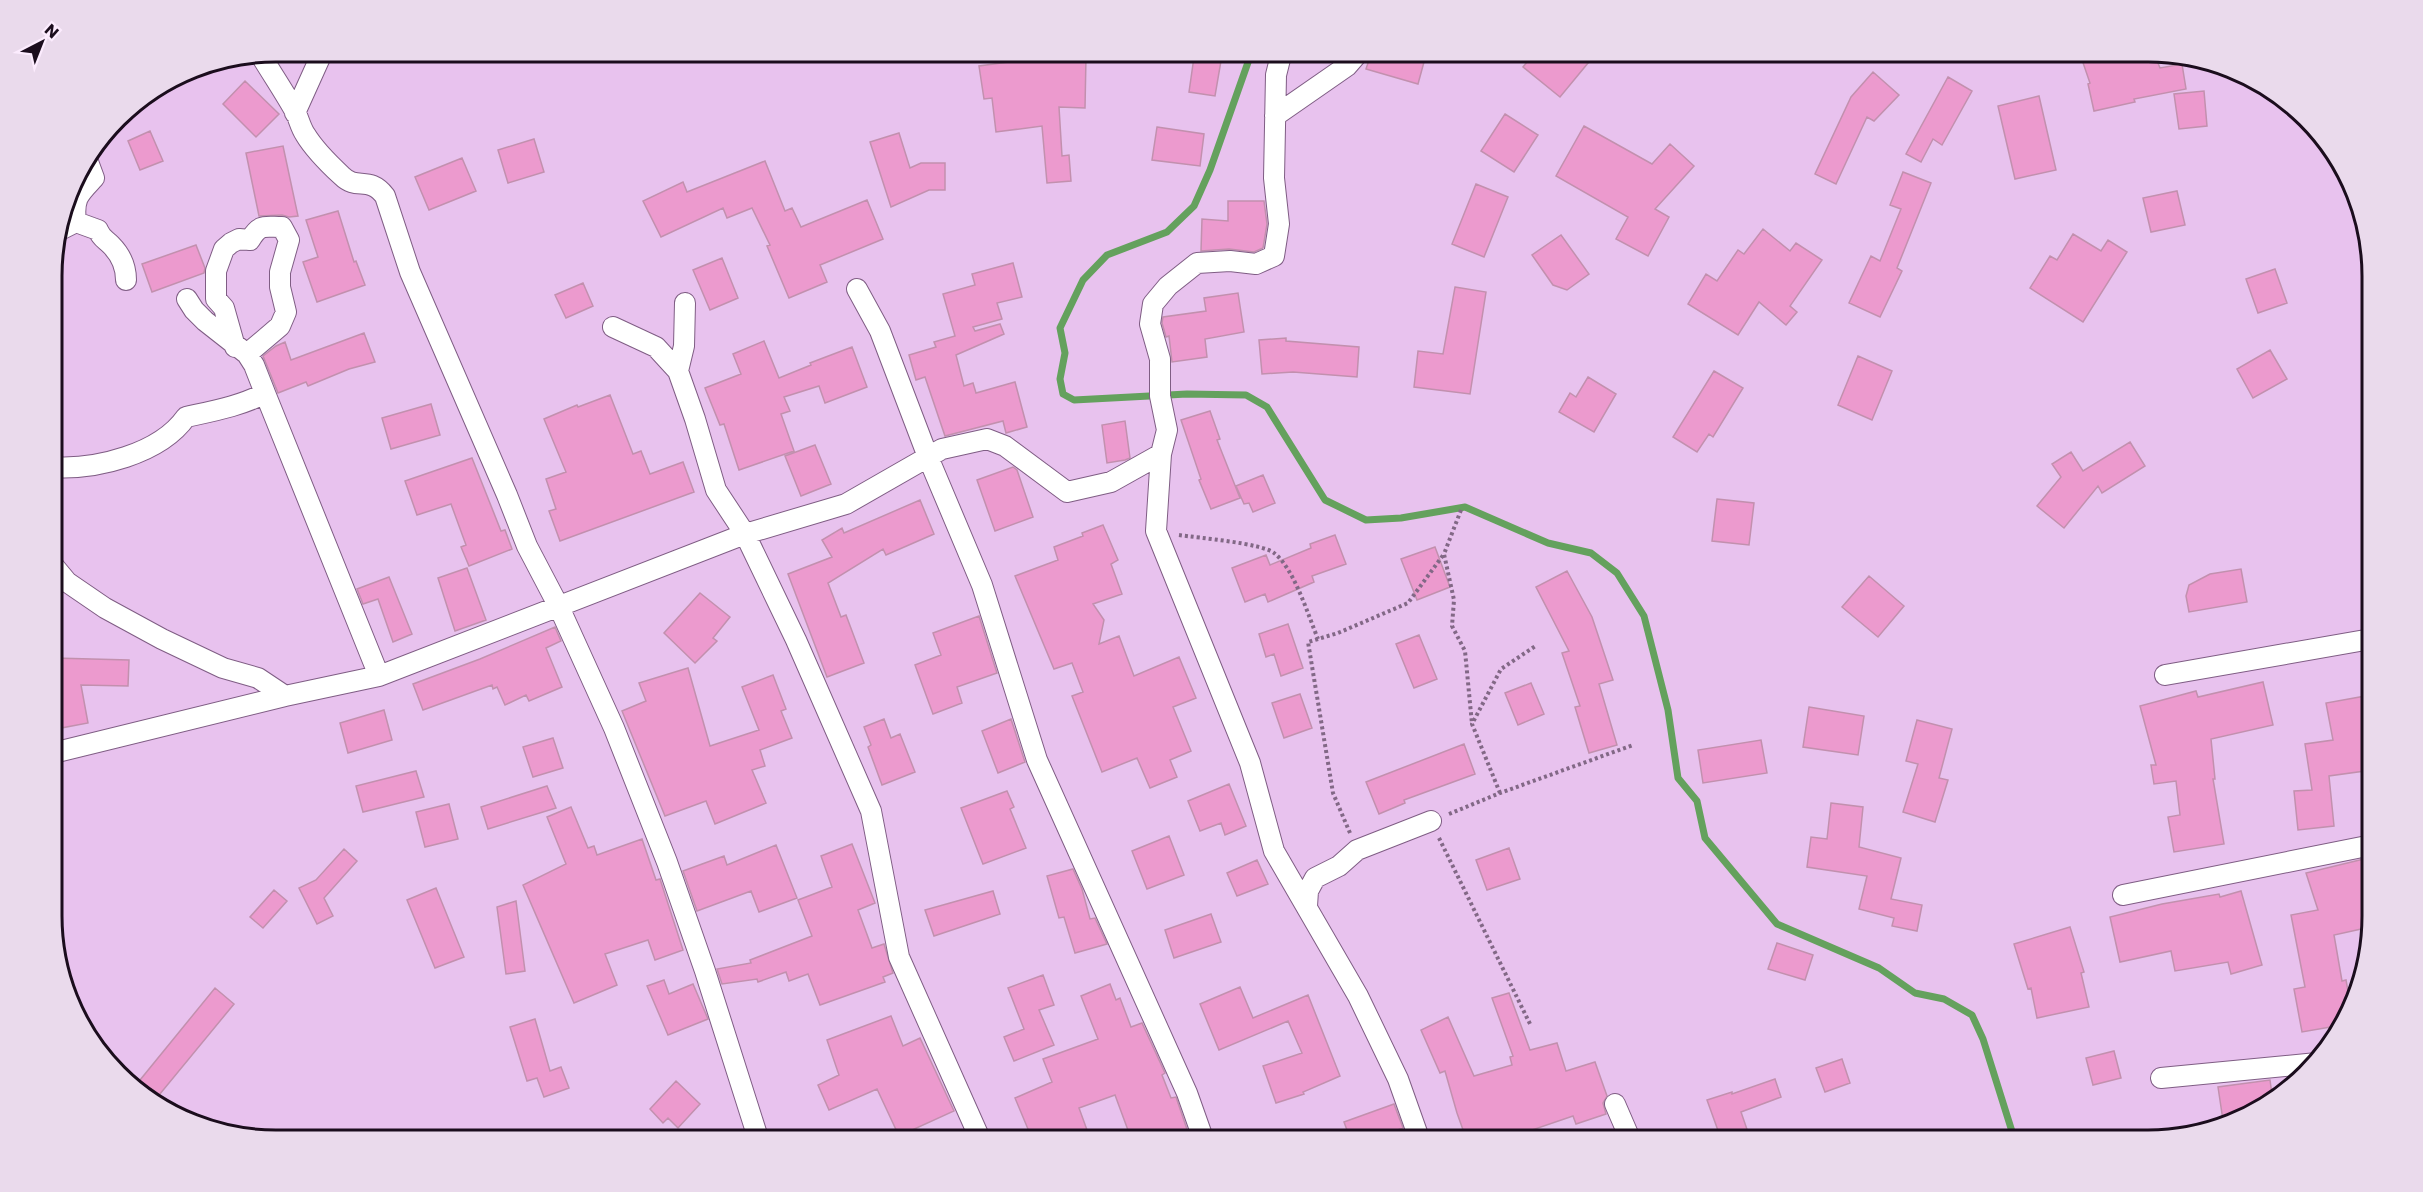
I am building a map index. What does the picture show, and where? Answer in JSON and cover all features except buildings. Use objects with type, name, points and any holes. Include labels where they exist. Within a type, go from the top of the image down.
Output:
[{"type":"street","points":[[265,62],[295,113],[305,135],[343,178],[356,184],[371,183],[378,187],[385,196],[410,272],[527,546],[559,607],[614,728],[667,862],[705,971],[756,1130]]},
{"type":"street","points":[[295,113],[318,62]]},
{"type":"street","points":[[1279,62],[1276,75],[1274,178],[1279,224],[1274,256],[1256,264],[1230,261],[1197,262],[1168,286],[1153,304],[1150,324],[1160,359],[1161,392],[1167,430],[1161,454],[1156,531],[1250,763],[1274,851],[1358,996],[1398,1079],[1416,1130]]},
{"type":"street","points":[[1275,116],[1350,62]]},
{"type":"street","points":[[90,168],[94,178],[80,194],[68,226],[98,230],[101,238],[110,244],[126,267],[126,280]]},
{"type":"street","points":[[262,227],[282,227],[289,240],[280,272],[280,286],[286,312],[280,326],[241,350],[224,308],[216,298],[216,271],[224,249],[231,243],[239,239],[250,240],[256,230],[262,227]]},
{"type":"street","points":[[857,289],[880,331],[928,457],[982,585],[1037,760],[1187,1093],[1200,1130]]},
{"type":"street","points":[[187,298],[194,310],[241,350],[254,365],[379,676]]},
{"type":"street","points":[[678,371],[684,346],[685,303]]},
{"type":"street","points":[[613,327],[656,347],[678,371],[716,490],[744,534],[796,640],[871,811],[899,957],[976,1130]]},
{"type":"street","points":[[62,468],[99,464],[149,448],[178,428],[186,417],[217,411],[265,393]]},
{"type":"street","points":[[62,751],[285,696],[379,676],[744,534],[846,504],[942,449],[987,439],[1005,446],[1067,492],[1111,482],[1161,454]]},
{"type":"street","points":[[62,576],[67,582],[105,608],[162,639],[223,668],[258,678],[285,696]]},
{"type":"street","points":[[2165,675],[2362,641]]},
{"type":"street","points":[[1307,906],[1308,891],[1315,878],[1339,866],[1357,850],[1431,821]]},
{"type":"street","points":[[2123,895],[2362,847]]},
{"type":"street","points":[[2161,1078],[2302,1064]]},
{"type":"street","points":[[1615,1104],[1626,1130]]},
{"type":"path","points":[[1357,850],[1333,793],[1308,642],[1338,633],[1408,603],[1444,554],[1461,510]]},
{"type":"path","points":[[1156,531],[1246,545],[1273,552],[1287,567],[1318,639]]},
{"type":"path","points":[[1444,554],[1454,600],[1452,626],[1466,651],[1472,724],[1500,793]]},
{"type":"path","points":[[1472,724],[1501,669],[1537,645]]},
{"type":"path","points":[[1531,1026],[1431,821],[1500,793],[1633,745]]},
{"type":"waterway","points":[[1248,62],[1210,170],[1194,206],[1167,232],[1107,255],[1083,280],[1060,328],[1065,353],[1060,379],[1063,394],[1074,400],[1187,394],[1246,395],[1267,407],[1325,500],[1366,520],[1401,518],[1465,507],[1548,543],[1591,553],[1617,573],[1644,616],[1668,710],[1678,778],[1697,801],[1705,838],[1777,924],[1879,968],[1915,993],[1944,999],[1972,1015],[1983,1039],[2012,1130]]}]
